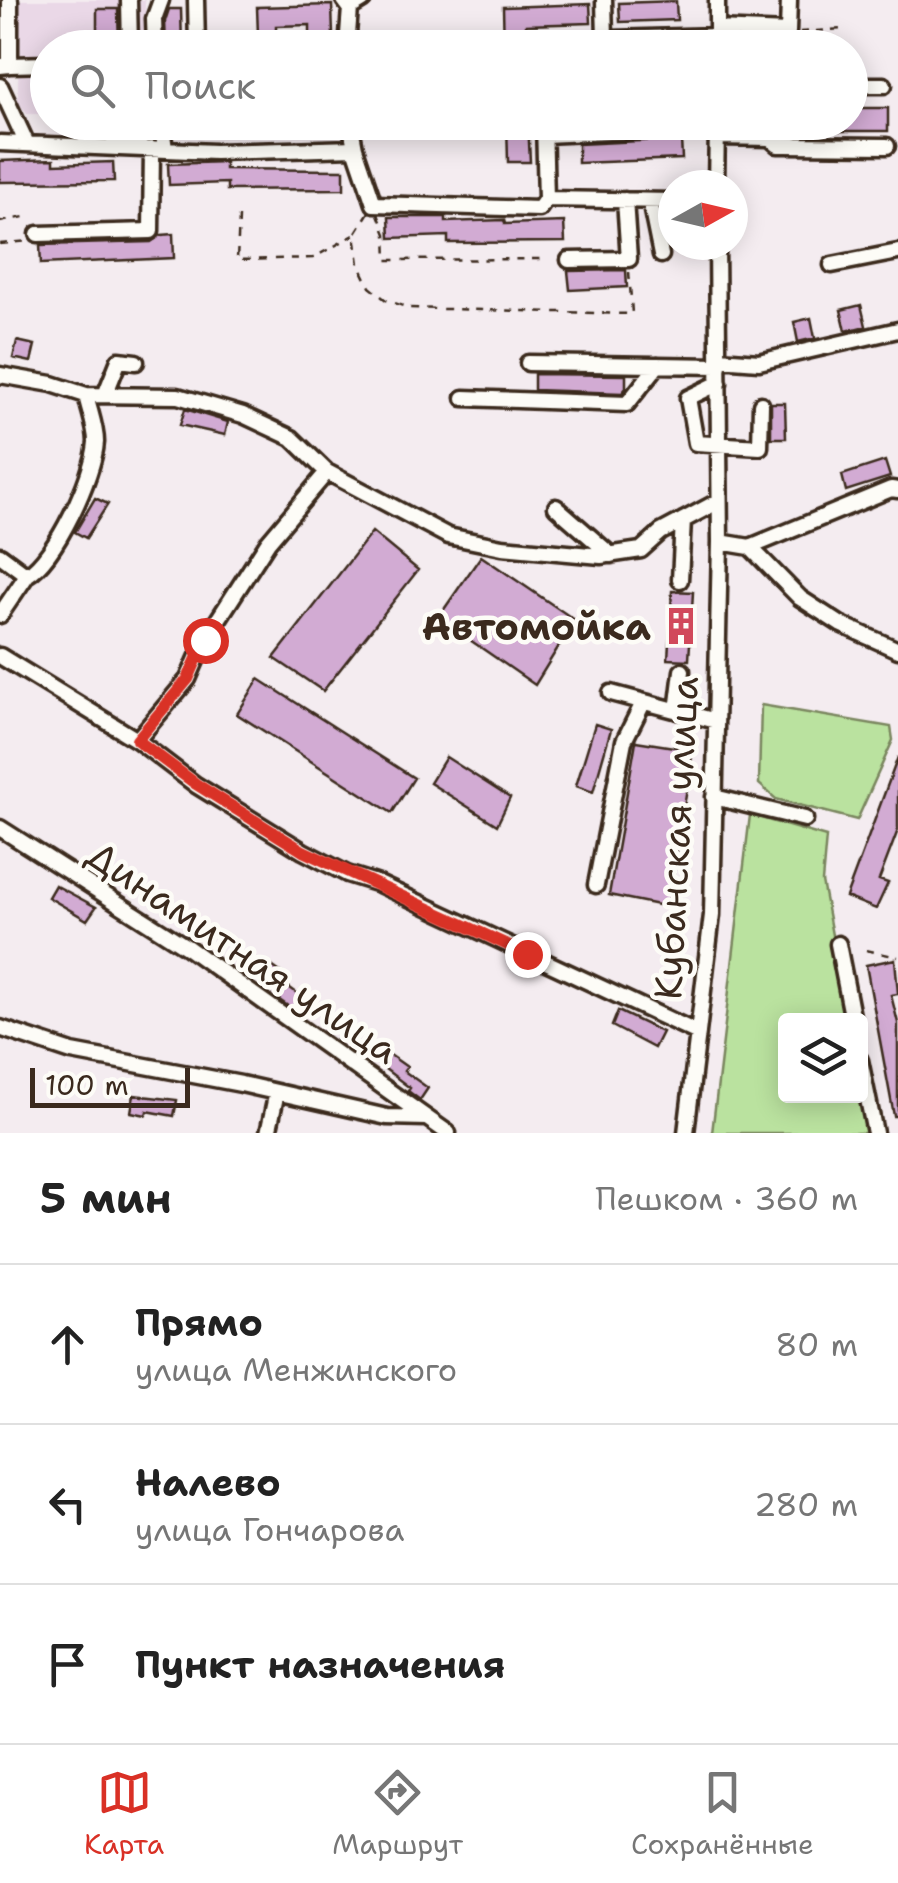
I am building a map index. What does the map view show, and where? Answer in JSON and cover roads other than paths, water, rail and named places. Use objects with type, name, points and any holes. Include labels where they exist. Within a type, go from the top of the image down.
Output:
[{"type":"street","points":[[10,0],[5,65],[30,64]]},
{"type":"street","points":[[129,0],[130,30]]},
{"type":"street","points":[[154,30],[161,0]]},
{"type":"street","points":[[196,0],[197,30]]},
{"type":"street","points":[[604,0],[605,30]]},
{"type":"street","points":[[717,0],[717,30]]},
{"type":"street","points":[[788,30],[789,0]]},
{"type":"street","points":[[349,30],[352,3]]},
{"type":"street","points":[[868,84],[884,84]]},
{"type":"street","points":[[0,86],[27,144]]},
{"type":"street","points":[[38,234],[151,232],[159,140]]},
{"type":"street","points":[[353,140],[374,204],[539,209],[546,199],[544,140]]},
{"type":"street","points":[[716,140],[716,170]]},
{"type":"street","points":[[776,140],[785,146],[886,146]]},
{"type":"street","points":[[0,142],[215,152],[354,148]]},
{"type":"street","points":[[546,199],[658,201]]},
{"type":"street","points":[[569,260],[628,259],[626,200]]},
{"type":"street","points":[[650,201],[658,240]]},
{"type":"street","points":[[832,265],[898,252]]},
{"type":"street","name":"Кубанская улица","points":[[686,1133],[712,915],[720,542],[717,260]]},
{"type":"street","points":[[528,363],[759,362],[898,330]]},
{"type":"street","points":[[105,395],[119,360],[136,362]]},
{"type":"street","points":[[464,398],[627,404],[658,365]]},
{"type":"street","points":[[0,375],[52,384],[86,395],[178,396],[243,415],[292,438],[327,472],[448,536],[554,554],[611,555],[641,550],[661,532],[720,500]]},
{"type":"street","points":[[719,383],[688,398],[696,444],[760,447],[761,404]]},
{"type":"street","points":[[0,614],[60,534],[89,480],[96,439],[86,395]]},
{"type":"street","points":[[137,740],[188,679],[205,640],[268,542],[327,472]]},
{"type":"street","points":[[720,542],[750,547],[818,517],[898,490]]},
{"type":"street","points":[[556,507],[611,555]]},
{"type":"street","points":[[680,580],[683,520]]},
{"type":"street","points":[[750,547],[800,598],[840,624],[898,650]]},
{"type":"street","points":[[0,555],[27,574]]},
{"type":"street","points":[[0,656],[318,859],[698,1033]]},
{"type":"street","points":[[677,711],[682,672]]},
{"type":"street","points":[[611,694],[716,721]]},
{"type":"street","points":[[596,885],[624,740],[642,703]]},
{"type":"street","points":[[714,798],[805,819]]},
{"type":"street","name":"Динамитная улица","points":[[0,828],[188,948],[448,1133]]},
{"type":"street","points":[[838,944],[852,1013]]},
{"type":"street","points":[[0,1028],[72,1052],[386,1117],[427,1118]]},
{"type":"street","points":[[268,1133],[277,1092]]},
{"type":"street","points":[[868,1099],[875,1133]]},
{"type":"place","name":"Автомойка","points":[[681,626]]}]
